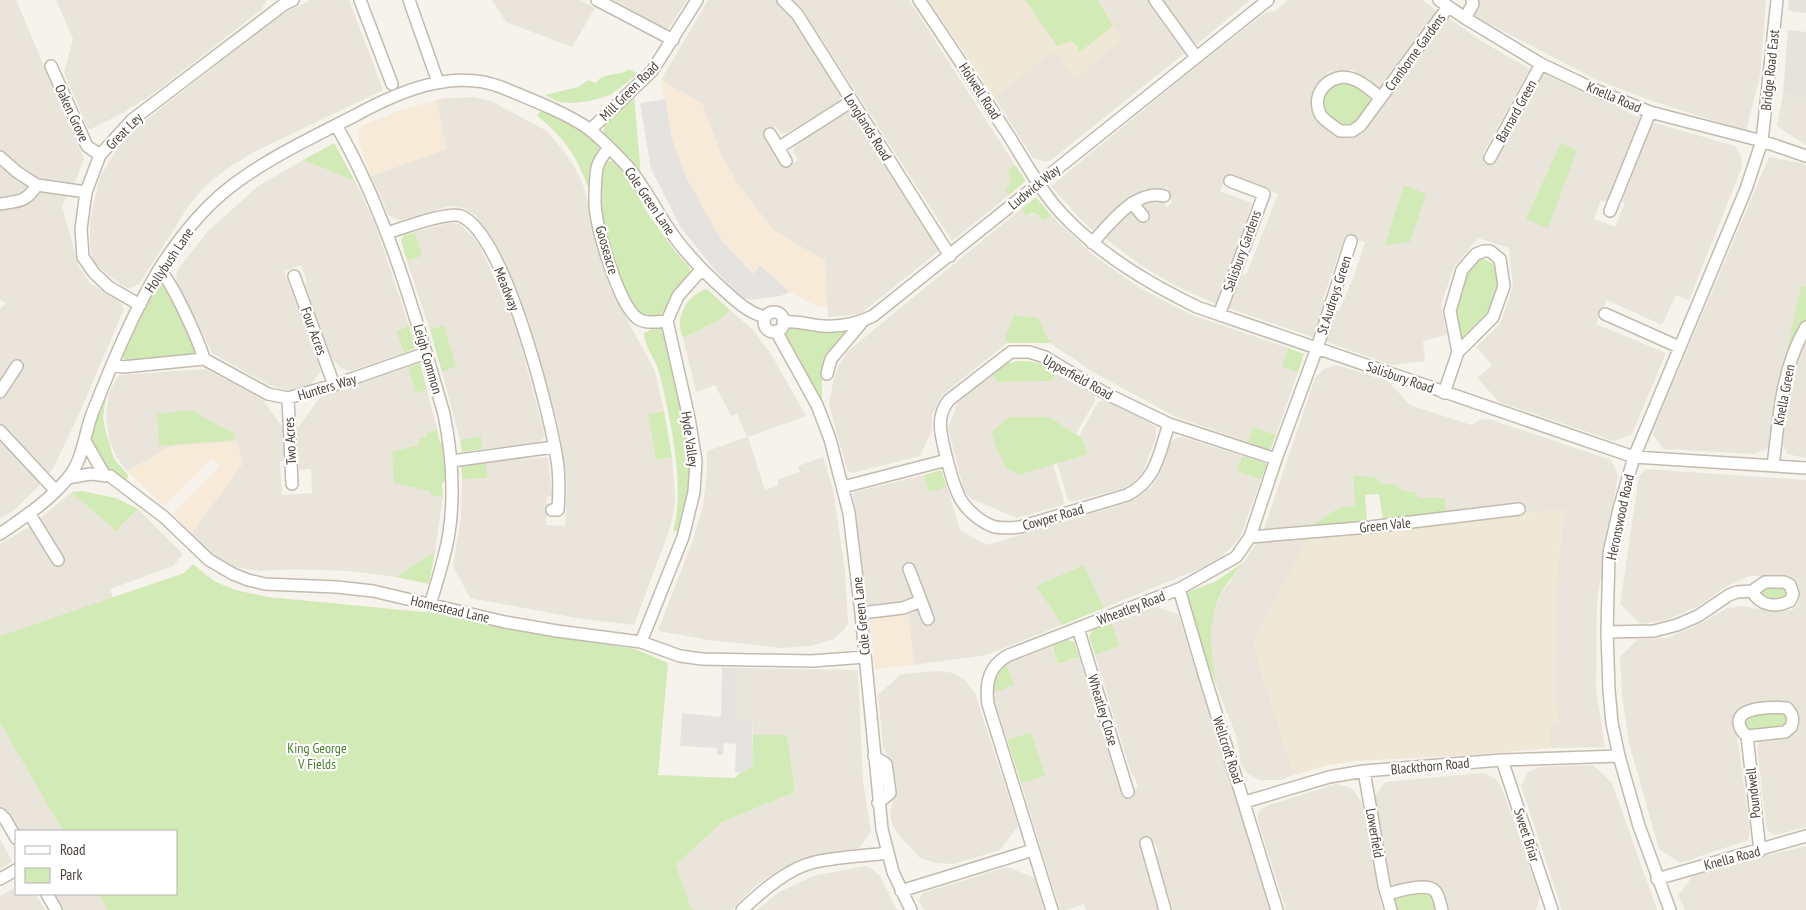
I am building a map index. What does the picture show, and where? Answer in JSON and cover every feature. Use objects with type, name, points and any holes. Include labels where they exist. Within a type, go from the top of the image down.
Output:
[{"type":"street","points":[[360,0],[392,84]]},
{"type":"street","points":[[409,0],[438,82]]},
{"type":"street","points":[[597,0],[673,40]]},
{"type":"street","name":"Mill Green Road","points":[[590,130],[641,83],[659,62],[697,0]]},
{"type":"street","name":"Longlands Road","points":[[783,0],[796,14],[950,256]]},
{"type":"street","name":"Holwell Road","points":[[919,0],[1039,183]]},
{"type":"street","points":[[1155,0],[1196,57]]},
{"type":"street","name":"Ludwick Way","points":[[765,317],[769,313],[774,312],[780,314],[780,326],[796,321],[823,326],[851,325],[873,316],[1268,0]]},
{"type":"street","points":[[1465,18],[1473,4],[1472,0]]},
{"type":"street","name":"Bridge Road East","points":[[1762,140],[1777,0]]},
{"type":"street","name":"Great Ley","points":[[140,305],[109,287],[94,273],[83,257],[81,229],[86,192],[100,155],[132,120],[285,2]]},
{"type":"street","name":"Knella Road","points":[[1444,3],[1465,18],[1541,64],[1598,91],[1650,112],[1762,140],[1806,156]]},
{"type":"street","name":"Cranborne Gardens","points":[[1382,98],[1354,79],[1335,78],[1327,83],[1318,94],[1317,106],[1321,116],[1340,131],[1352,131],[1360,126],[1382,98],[1444,3]]},
{"type":"street","name":"Barnard Green","points":[[1490,158],[1541,64]]},
{"type":"street","name":"Oaken Grove","points":[[51,66],[87,146],[100,155]]},
{"type":"street","name":"Cole Green Lane","points":[[438,82],[478,81],[498,86],[558,113],[590,130],[637,179],[673,236],[701,270],[754,314],[765,317]]},
{"type":"street","name":"Hollybush Lane","points":[[0,534],[30,513],[68,478],[78,462],[91,418],[140,305],[159,270],[184,235],[208,207],[228,189],[255,170],[336,125],[396,96],[438,82]]},
{"type":"street","points":[[778,148],[852,101]]},
{"type":"street","points":[[1610,211],[1650,112]]},
{"type":"street","name":"Leigh Common","points":[[336,125],[361,172],[401,270],[444,414],[452,461],[452,490],[448,534],[430,605]]},
{"type":"street","points":[[770,134],[786,161]]},
{"type":"street","name":"Heronswood Road","points":[[1670,910],[1638,826],[1612,723],[1607,632],[1609,553],[1634,457],[1746,189],[1762,140]]},
{"type":"street","name":"Gooseacre","points":[[608,149],[598,165],[595,196],[595,204],[605,248],[626,304],[637,319],[651,323],[667,321]]},
{"type":"street","points":[[0,157],[17,172],[38,185],[86,192]]},
{"type":"street","name":"Salisbury Gardens","points":[[1219,315],[1264,194],[1230,181]]},
{"type":"street","name":"Salisbury Road","points":[[1039,183],[1063,215],[1092,243],[1148,282],[1197,307],[1634,457],[1806,468]]},
{"type":"street","points":[[0,204],[30,197],[38,185]]},
{"type":"street","points":[[1092,243],[1124,209],[1155,193],[1164,196]]},
{"type":"street","points":[[1132,204],[1142,216]]},
{"type":"street","name":"Meadway","points":[[387,233],[451,215],[458,215],[475,226],[483,237],[497,264],[524,332],[541,390],[557,462],[558,510],[552,510]]},
{"type":"street","name":"St Audreys Green","points":[[1316,348],[1351,241]]},
{"type":"street","points":[[1444,393],[1458,352],[1493,317],[1504,286],[1500,259],[1497,254],[1490,250],[1476,254],[1462,270],[1450,311],[1458,352]]},
{"type":"street","points":[[113,365],[123,367],[204,359],[200,344],[164,274],[159,270]]},
{"type":"street","points":[[667,321],[678,296],[701,270]]},
{"type":"street","name":"Four Acres","points":[[294,276],[334,385]]},
{"type":"street","points":[[1605,314],[1679,347]]},
{"type":"street","name":"Hyde Valley","points":[[641,642],[683,537],[694,492],[696,461],[689,418],[667,321]]},
{"type":"street","points":[[827,374],[831,359],[863,321]]},
{"type":"street","name":"Cole Green Lane","points":[[780,326],[817,405],[830,439],[849,513],[861,613],[874,756],[886,764],[890,793],[878,803],[888,853]]},
{"type":"street","name":"Knella Green","points":[[1773,466],[1782,397],[1789,365],[1797,342],[1806,327]]},
{"type":"street","name":"Wheatley Road","points":[[1033,850],[988,704],[986,691],[994,665],[1001,659],[1179,590],[1236,558],[1250,537],[1316,348]]},
{"type":"street","name":"Upperfield Road","points":[[946,460],[940,428],[940,417],[944,407],[949,400],[1011,352],[1029,352],[1045,357],[1103,392],[1169,424],[1276,459]]},
{"type":"street","name":"Hunters Way","points":[[204,359],[268,394],[288,398],[298,397],[426,354]]},
{"type":"street","points":[[0,392],[17,366]]},
{"type":"street","name":"Two Acres","points":[[288,398],[292,484]]},
{"type":"street","name":"Cowper Road","points":[[946,460],[963,504],[976,516],[992,526],[1020,527],[1126,496],[1135,491],[1146,483],[1153,473],[1169,424]]},
{"type":"street","points":[[0,431],[56,491]]},
{"type":"street","points":[[85,441],[105,476]]},
{"type":"street","points":[[452,461],[554,447]]},
{"type":"street","points":[[843,488],[946,460]]},
{"type":"street","name":"Homestead Lane","points":[[68,478],[78,475],[105,476],[117,480],[164,517],[209,560],[226,571],[248,580],[265,584],[337,587],[373,591],[504,622],[641,642],[680,656],[702,659],[812,661],[865,656]]},
{"type":"street","name":"Green Vale","points":[[1250,537],[1370,527],[1519,509]]},
{"type":"street","points":[[30,513],[58,560]]},
{"type":"street","points":[[909,569],[928,619]]},
{"type":"street","name":"Wellcroft Road","points":[[1179,590],[1277,910]]},
{"type":"street","points":[[1607,632],[1654,631],[1677,625],[1698,616],[1729,595],[1752,591]]},
{"type":"street","points":[[861,613],[903,608],[921,601]]},
{"type":"street","name":"Wheatley Close","points":[[1078,628],[1128,792]]},
{"type":"street","name":"Poundwell","points":[[1747,736],[1760,850]]},
{"type":"street","name":"Blackthorn Road","points":[[1245,802],[1329,777],[1364,771],[1502,760],[1619,756]]},
{"type":"street","name":"Sweet Briar","points":[[1502,760],[1552,910]]},
{"type":"street","name":"Lowerfield","points":[[1364,771],[1384,885],[1391,910]]},
{"type":"street","points":[[0,814],[5,818],[15,836]]},
{"type":"street","name":"Knella Road","points":[[1657,878],[1806,836]]},
{"type":"street","points":[[1146,843],[1165,910]]},
{"type":"street","points":[[901,890],[1033,850],[1052,910]]},
{"type":"street","points":[[742,910],[760,893],[787,875],[814,863],[888,853],[901,890],[911,910]]},
{"type":"street","points":[[0,879],[15,871]]},
{"type":"street","points":[[1387,894],[1428,887],[1435,891],[1442,910]]},
{"type":"street","points":[[48,895],[56,910]]},
{"type":"shaded area","points":[[0,0],[16,0],[84,159],[74,184],[62,206],[79,267],[90,283],[120,302],[124,309],[54,467],[38,487],[13,511],[0,519],[0,309],[6,303],[0,299]]},
{"type":"shaded area","points":[[56,0],[267,0],[261,10],[154,93],[123,113],[88,129],[64,73],[73,39]]},
{"type":"shaded area","points":[[311,0],[349,0],[383,90],[252,153],[225,170],[205,186],[188,207],[139,284],[127,288],[110,277],[93,261],[90,248],[90,220],[100,177],[121,143],[146,120],[279,16]]},
{"type":"shaded area","points":[[492,0],[580,0],[595,8],[572,47],[506,22]]},
{"type":"shaded area","points":[[614,0],[687,0],[669,28],[665,29]]},
{"type":"shaded area","points":[[708,0],[774,0],[783,6],[842,94],[839,102],[786,133],[781,133],[776,126],[764,134],[784,169],[798,160],[793,152],[795,146],[845,111],[853,113],[939,251],[860,314],[828,317],[825,261],[773,230],[737,183],[721,154],[702,104],[661,80]]},
{"type":"shaded area","points":[[793,0],[909,0],[1015,165],[1008,170],[1011,181],[1005,189],[1009,195],[952,241],[803,10]]},
{"type":"shaded area","points":[[928,0],[1099,0],[1121,40],[1076,78],[1054,51],[994,97]]},
{"type":"shaded area","points":[[1099,0],[1150,0],[1162,22],[1186,52],[1050,161],[1033,158],[994,97],[1055,50],[1121,40]]},
{"type":"shaded area","points":[[1164,0],[1250,0],[1195,46],[1165,9]]},
{"type":"shaded area","points":[[1288,0],[1422,0],[1439,12],[1382,87],[1378,87],[1353,70],[1328,72],[1311,95],[1315,117],[1343,138],[1362,134],[1447,17],[1483,42],[1530,69],[1483,154],[1494,161],[1542,73],[1643,119],[1609,203],[1601,200],[1594,219],[1615,227],[1625,203],[1622,201],[1651,122],[1735,146],[1741,155],[1742,167],[1689,300],[1676,295],[1662,325],[1607,300],[1596,324],[1666,353],[1632,434],[1614,441],[1499,402],[1477,378],[1492,365],[1476,347],[1500,324],[1513,286],[1509,248],[1478,238],[1454,267],[1441,305],[1447,335],[1423,341],[1425,361],[1392,365],[1324,341],[1334,310],[1339,311],[1354,276],[1365,242],[1345,236],[1323,299],[1328,302],[1315,338],[1228,308],[1241,274],[1246,275],[1278,194],[1228,175],[1220,191],[1252,203],[1218,305],[1176,286],[1142,266],[1103,237],[1125,211],[1156,197],[1168,207],[1172,201],[1168,188],[1145,189],[1134,194],[1116,208],[1094,231],[1082,221],[1051,186],[1191,71],[1265,13],[1275,11]]},
{"type":"shaded area","points":[[1475,0],[1766,0],[1760,76],[1746,131],[1649,100],[1597,80],[1474,16]]},
{"type":"shaded area","points":[[1789,0],[1806,0],[1806,13],[1788,11]]},
{"type":"shaded area","points":[[1788,30],[1806,32],[1806,97],[1783,94]]},
{"type":"shaded area","points":[[661,80],[702,104],[721,154],[737,183],[773,230],[825,261],[827,306],[816,306],[790,292],[761,265],[753,274],[724,243],[704,213],[687,179],[672,139]]},
{"type":"shaded area","points":[[1783,94],[1806,97],[1806,145],[1777,126]]},
{"type":"shaded area","points":[[474,97],[491,101],[547,131],[574,166],[584,187],[599,253],[610,288],[655,371],[664,411],[649,414],[656,460],[672,457],[675,494],[674,508],[670,528],[634,625],[583,619],[470,598],[453,566],[461,518],[462,479],[486,478],[486,462],[548,457],[552,496],[547,497],[546,525],[565,526],[567,481],[558,424],[529,322],[497,247],[475,215],[464,208],[450,206],[401,220],[389,216],[371,176],[447,149],[436,100]]},
{"type":"shaded area","points":[[665,99],[672,139],[687,179],[724,243],[753,274],[760,265],[790,292],[781,296],[750,300],[742,297],[717,272],[681,228],[651,169],[640,103]]},
{"type":"shaded area","points":[[436,100],[447,149],[371,176],[359,144],[359,131],[364,125],[398,111]]},
{"type":"shaded area","points":[[1769,157],[1802,163],[1806,167],[1806,321],[1794,340],[1785,360],[1769,437],[1773,438],[1770,447],[1755,454],[1663,449],[1652,433]]},
{"type":"shaded area","points":[[303,160],[355,181],[374,221],[409,326],[396,331],[404,353],[350,371],[341,368],[331,357],[305,287],[307,280],[301,265],[284,271],[321,371],[310,385],[284,390],[265,383],[212,353],[176,280],[177,272],[181,265],[208,231],[257,187]]},
{"type":"shaded area","points":[[1021,209],[1026,216],[1036,213],[1044,221],[1051,215],[1093,255],[1138,287],[1189,314],[1288,348],[1282,367],[1298,372],[1276,435],[1253,427],[1248,442],[1176,417],[1093,372],[1050,343],[1038,318],[1005,338],[1007,343],[942,395],[932,415],[932,431],[920,456],[852,473],[847,470],[829,404],[834,378],[838,367],[848,351]]},
{"type":"shaded area","points":[[448,223],[460,224],[480,246],[504,299],[518,334],[545,437],[538,443],[483,449],[481,436],[460,440],[442,372],[456,367],[443,326],[430,330],[407,261],[422,256],[415,232]]},
{"type":"shaded area","points":[[730,310],[753,330],[771,354],[806,416],[748,437],[765,490],[778,486],[778,479],[800,472],[798,466],[823,457],[833,489],[845,571],[848,624],[834,639],[811,646],[782,648],[709,640],[658,631],[693,540],[703,506],[707,474],[707,451],[747,437],[737,414],[731,416],[715,385],[696,392],[683,338],[721,319]]},
{"type":"shaded area","points":[[1806,337],[1806,458],[1787,454],[1783,445],[1784,418],[1791,378],[1800,344]]},
{"type":"shaded area","points":[[1337,365],[1388,381],[1410,405],[1471,425],[1480,420],[1489,419],[1611,460],[1618,475],[1597,601],[1596,690],[1605,747],[1551,748],[1548,726],[1559,724],[1555,701],[1556,578],[1565,510],[1525,513],[1524,507],[1446,513],[1444,498],[1419,498],[1414,492],[1404,491],[1394,484],[1381,484],[1353,476],[1355,506],[1340,507],[1311,526],[1264,529],[1315,378],[1325,368]]},
{"type":"shaded area","points":[[408,367],[415,393],[427,390],[437,430],[428,432],[420,445],[432,496],[443,497],[435,551],[396,577],[349,571],[294,569],[261,571],[233,567],[200,545],[191,534],[243,463],[172,446],[127,471],[117,458],[109,439],[106,416],[109,393],[120,375],[206,369],[262,399],[283,428],[285,461],[280,462],[282,495],[312,493],[311,469],[299,470],[297,429],[321,396]]},
{"type":"shaded area","points":[[1056,373],[1095,396],[1095,401],[1076,434],[1050,417],[1019,475],[1053,464],[1064,501],[1063,505],[1017,518],[972,499],[964,491],[948,428],[958,402],[992,374],[998,382],[1051,381]]},
{"type":"shaded area","points":[[1105,400],[1153,425],[1156,428],[1156,437],[1143,472],[1132,483],[1124,488],[1072,502],[1068,500],[1057,463],[1088,454],[1083,439],[1079,436],[1098,402]]},
{"type":"shaded area","points":[[1182,437],[1243,456],[1238,471],[1261,479],[1239,540],[1216,562],[1104,608],[1084,565],[1036,586],[1062,625],[986,655],[914,665],[909,610],[867,609],[853,494],[855,492],[924,475],[929,492],[947,487],[960,530],[987,545],[1127,503],[1140,496],[1152,486],[1162,469],[1169,444],[1176,438]]},
{"type":"shaded area","points":[[237,441],[243,463],[191,534],[173,513],[220,466],[212,459],[164,506],[127,471],[172,446]]},
{"type":"shaded area","points":[[1646,469],[1806,480],[1806,827],[1774,835],[1769,832],[1766,826],[1757,746],[1759,741],[1766,737],[1796,728],[1799,719],[1796,710],[1792,705],[1785,702],[1747,706],[1737,713],[1734,726],[1738,742],[1750,830],[1748,840],[1680,863],[1659,849],[1629,743],[1622,696],[1620,657],[1638,639],[1667,638],[1702,623],[1727,608],[1741,606],[1763,610],[1792,610],[1798,604],[1800,594],[1798,585],[1790,578],[1749,576],[1725,587],[1699,606],[1664,621],[1640,624],[1620,604],[1639,476]]},
{"type":"shaded area","points":[[71,492],[116,531],[138,509],[183,554],[173,566],[110,589],[113,598],[0,636],[0,544],[33,525]]},
{"type":"shaded area","points":[[1565,510],[1556,578],[1555,701],[1559,724],[1548,726],[1551,748],[1474,755],[1357,761],[1328,765],[1294,775],[1253,643],[1308,539],[1525,513]]},
{"type":"shaded area","points":[[1308,539],[1253,643],[1294,775],[1281,780],[1259,780],[1248,774],[1241,764],[1236,735],[1217,687],[1210,647],[1212,618],[1221,594],[1259,540]]},
{"type":"shaded area","points":[[1153,606],[1178,614],[1272,910],[1173,910],[1157,858],[1159,853],[1155,843],[1140,848],[1160,910],[1086,910],[1084,904],[1060,910],[1021,783],[1044,776],[1031,732],[1007,740],[992,693],[997,676],[1006,663],[1051,645],[1058,664],[1079,657],[1121,793],[1138,788],[1131,772],[1095,655],[1120,646],[1111,622]]},
{"type":"shaded area","points":[[908,613],[914,665],[875,669],[870,620],[873,617]]},
{"type":"shaded area","points":[[722,668],[737,668],[737,719],[752,719],[753,765],[742,773],[735,772],[736,744],[724,743],[723,755],[717,754],[717,748],[680,746],[682,713],[721,717]]},
{"type":"shaded area","points":[[737,668],[858,670],[863,781],[871,832],[859,848],[797,861],[768,877],[752,889],[732,910],[695,910],[691,908],[676,865],[722,822],[795,792],[787,735],[753,735],[752,719],[737,719]]},
{"type":"shaded area","points":[[939,671],[953,673],[965,680],[975,693],[1018,826],[1000,850],[954,864],[936,863],[920,858],[897,833],[892,823],[890,813],[895,794],[889,759],[883,747],[878,695],[901,674]]},
{"type":"shaded area","points":[[0,723],[62,830],[16,830],[6,812],[0,806]]},
{"type":"shaded area","points":[[1593,765],[1612,783],[1657,910],[1562,910],[1521,786],[1528,772],[1539,767]]},
{"type":"shaded area","points":[[1482,773],[1496,779],[1502,788],[1540,896],[1536,910],[1447,910],[1440,890],[1434,883],[1424,880],[1398,886],[1391,883],[1389,879],[1375,796],[1385,782]]},
{"type":"shaded area","points":[[1336,784],[1352,788],[1362,803],[1382,910],[1286,910],[1258,821],[1258,815],[1261,809],[1269,805]]},
{"type":"shaded area","points":[[0,839],[12,861],[0,869]]},
{"type":"shaded area","points":[[1806,846],[1806,910],[1685,910],[1678,896],[1695,873]]},
{"type":"shaded area","points":[[865,866],[871,868],[880,876],[897,910],[757,910],[779,892],[813,876]]},
{"type":"shaded area","points":[[1007,867],[1035,878],[1044,910],[925,910],[919,902],[923,893]]},
{"type":"shaded area","points":[[15,888],[15,895],[36,895],[45,910],[0,910],[0,896]]},
{"type":"shaded area","points":[[55,895],[100,895],[108,910],[63,910]]},
{"type":"green space","points":[[1025,0],[1098,0],[1113,26],[1080,52],[1071,41],[1057,46]]},
{"type":"green space","points":[[629,69],[638,74],[610,95],[590,101],[573,103],[558,102],[545,95],[578,87],[588,80],[596,83],[607,75],[621,73]]},
{"type":"green space","points":[[1349,82],[1355,84],[1374,99],[1356,124],[1344,125],[1335,122],[1329,116],[1325,109],[1324,101],[1325,93],[1330,87],[1337,83]]},
{"type":"green space","points":[[634,96],[641,175],[604,137],[605,124],[618,109]]},
{"type":"green space","points":[[541,110],[581,130],[588,135],[599,149],[593,169],[592,186],[588,187],[574,156],[562,139],[537,116]]},
{"type":"green space","points":[[334,143],[355,181],[303,160]]},
{"type":"green space","points":[[1561,143],[1577,150],[1548,228],[1526,219]]},
{"type":"green space","points":[[607,161],[615,161],[633,183],[646,211],[674,250],[690,268],[690,275],[679,293],[669,307],[658,316],[648,317],[637,313],[615,271],[597,199],[603,164]]},
{"type":"green space","points":[[1015,165],[1026,181],[1009,195],[1005,189],[1011,181],[1008,170]]},
{"type":"green space","points":[[1404,185],[1426,194],[1410,242],[1385,245]]},
{"type":"green space","points":[[1036,197],[1051,215],[1044,221],[1036,213],[1026,216],[1021,209]]},
{"type":"green space","points":[[415,232],[422,256],[407,261],[401,240],[404,235]]},
{"type":"green space","points":[[1479,257],[1499,266],[1500,286],[1490,316],[1459,343],[1453,311],[1464,273]]},
{"type":"green space","points":[[159,282],[165,284],[196,350],[193,355],[125,361],[123,352],[155,284]]},
{"type":"green space","points":[[1801,286],[1806,287],[1806,321],[1794,340],[1785,360]]},
{"type":"green space","points":[[707,289],[730,310],[721,319],[683,338],[680,328],[682,312],[697,293]]},
{"type":"green space","points":[[1014,315],[1038,318],[1050,343],[1007,343],[1005,338]]},
{"type":"green space","points":[[444,325],[456,367],[442,372],[430,330]]},
{"type":"green space","points":[[665,325],[693,462],[690,493],[682,531],[673,531],[677,514],[678,494],[675,452],[668,409],[659,372],[646,343],[644,333]]},
{"type":"green space","points":[[409,326],[415,348],[404,353],[396,331]]},
{"type":"green space","points":[[794,327],[849,330],[822,375],[822,403],[785,336],[788,330]]},
{"type":"green space","points":[[1288,348],[1304,354],[1298,372],[1282,367]]},
{"type":"green space","points":[[1018,361],[1038,363],[1056,373],[1051,381],[998,382],[992,374],[1005,364]]},
{"type":"green space","points":[[420,363],[427,390],[415,393],[408,367]]},
{"type":"green space","points":[[106,398],[103,418],[105,429],[114,459],[128,475],[127,481],[104,471],[92,452],[92,431]]},
{"type":"green space","points":[[191,410],[234,434],[234,440],[159,446],[157,414]]},
{"type":"green space","points":[[664,411],[672,457],[656,460],[648,414]]},
{"type":"green space","points":[[1009,417],[1050,417],[1083,439],[1088,454],[1019,475],[1006,468],[992,432]]},
{"type":"green space","points":[[1253,427],[1276,435],[1270,450],[1248,442]]},
{"type":"green space","points":[[437,430],[439,440],[443,445],[446,479],[442,484],[443,497],[432,496],[430,491],[394,483],[392,452],[419,445],[418,439],[426,437],[428,432]]},
{"type":"green space","points":[[481,436],[483,449],[462,452],[460,440]]},
{"type":"green space","points":[[1243,456],[1267,464],[1261,479],[1237,471]]},
{"type":"green space","points":[[486,462],[487,478],[462,479],[461,465]]},
{"type":"green space","points":[[941,470],[947,487],[929,492],[924,475]]},
{"type":"green space","points":[[1353,476],[1376,477],[1381,484],[1394,484],[1404,491],[1414,492],[1419,498],[1445,498],[1446,513],[1383,519],[1379,494],[1365,495],[1367,520],[1311,526],[1340,507],[1355,506]]},
{"type":"green space","points":[[82,491],[116,498],[138,509],[116,531],[71,492]]},
{"type":"green space","points":[[435,551],[429,584],[396,577]]},
{"type":"green space","points":[[1243,563],[1220,595],[1213,618],[1211,641],[1217,687],[1199,641],[1185,596],[1186,593],[1216,581]]},
{"type":"green space","name":"King George V Fields","points":[[193,564],[214,581],[235,590],[268,597],[434,613],[524,632],[635,649],[668,663],[658,775],[734,778],[752,765],[753,735],[787,735],[795,792],[722,822],[676,865],[691,908],[695,910],[108,910],[100,895],[178,895],[178,830],[62,830],[0,723],[0,636],[184,573]]},
{"type":"green space","points":[[1084,565],[1104,608],[1062,625],[1036,586]]},
{"type":"green space","points":[[1784,586],[1788,591],[1785,600],[1764,600],[1759,592],[1762,587]]},
{"type":"green space","points":[[1111,622],[1120,646],[1095,655],[1089,637],[1092,630]]},
{"type":"green space","points":[[1067,640],[1074,642],[1079,657],[1058,664],[1052,645]]},
{"type":"green space","points":[[1006,663],[1014,685],[992,693],[996,676]]},
{"type":"green space","points":[[1784,712],[1789,717],[1786,727],[1749,733],[1742,725],[1746,715]]},
{"type":"green space","points":[[1031,732],[1045,776],[1021,783],[1007,740]]},
{"type":"green space","points":[[1430,892],[1439,910],[1393,910],[1393,900],[1401,893]]}]
